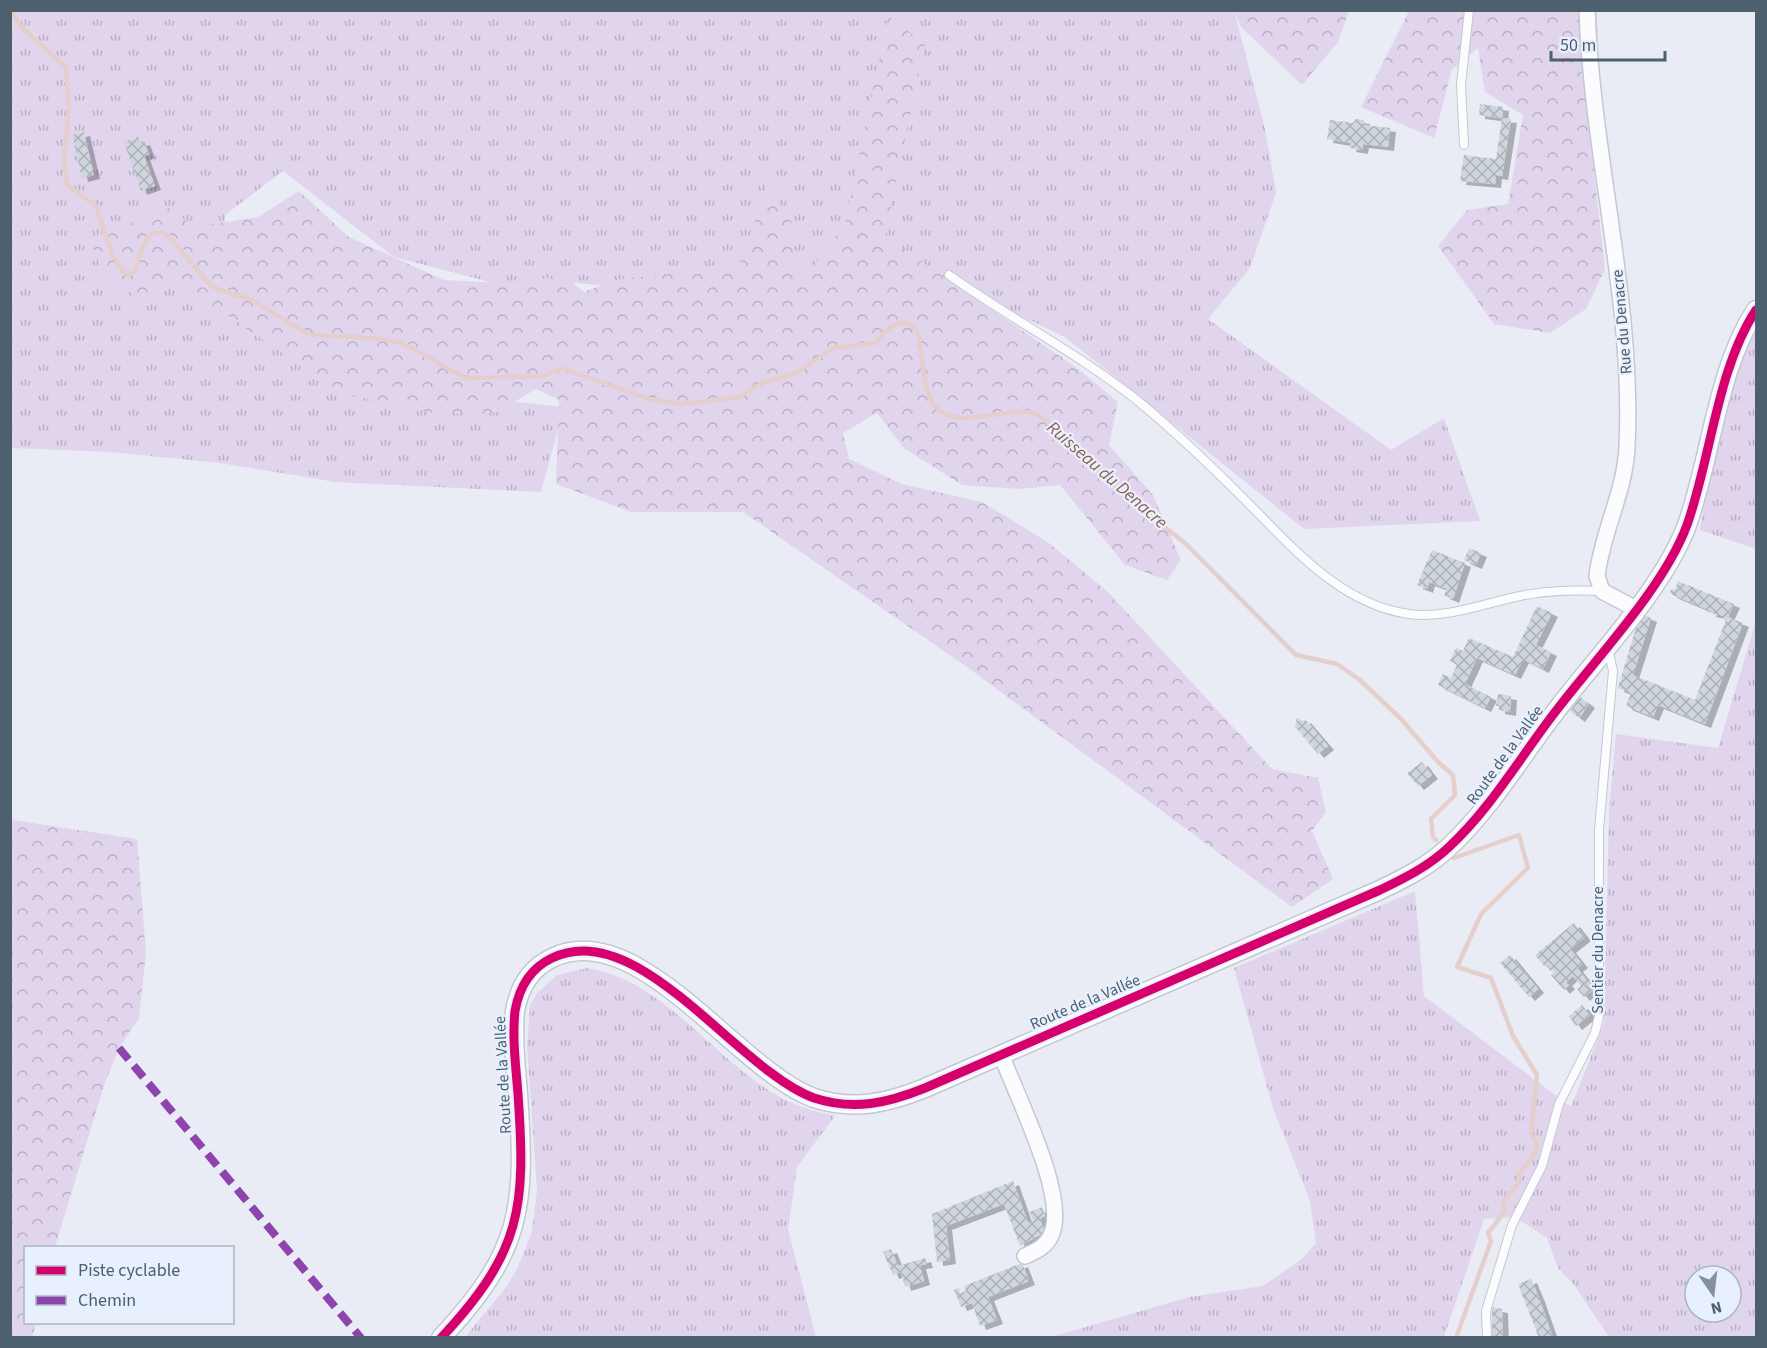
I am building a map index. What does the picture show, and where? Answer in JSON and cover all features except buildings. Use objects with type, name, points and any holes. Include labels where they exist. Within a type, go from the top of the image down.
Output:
[{"type":"street","name":"Rue du Denacre","points":[[1587,10],[1592,79],[1622,310],[1628,397],[1626,465],[1598,570],[1598,583],[1602,591]]},
{"type":"street","name":"Route de la Vallée","points":[[441,1338],[495,1270],[516,1222],[522,1168],[515,1011],[518,995],[526,978],[546,960],[564,953],[590,950],[628,962],[664,986],[779,1080],[803,1093],[832,1102],[862,1106],[883,1103],[914,1092],[1380,890],[1424,867],[1449,847],[1480,815],[1635,609],[1668,561],[1687,526],[1734,357],[1742,335],[1756,310]]},
{"type":"street","points":[[1602,591],[1635,609]]},
{"type":"street","points":[[1001,1054],[1048,1175],[1055,1200],[1054,1226],[1048,1239],[1040,1248],[1025,1256]]},
{"type":"lane","points":[[1464,145],[1461,85],[1469,10]]},
{"type":"lane","points":[[950,275],[1058,344],[1137,401],[1183,440],[1307,562],[1347,590],[1371,603],[1394,611],[1423,615],[1455,611],[1522,595],[1567,589],[1602,591]]},
{"type":"lane","name":"Sentier du Denacre","points":[[1487,1338],[1486,1311],[1512,1226],[1542,1166],[1558,1104],[1595,1033],[1599,1016],[1599,830],[1612,671],[1610,657],[1604,650]]},
{"type":"green space","points":[[1234,10],[1265,129],[1276,193],[1250,268],[1208,319],[1391,450],[1444,418],[1480,521],[1304,529],[1065,337],[924,270],[770,310],[697,293],[574,283],[543,296],[394,257],[283,171],[225,215],[224,257],[460,396],[564,407],[541,492],[335,482],[220,463],[111,452],[11,448],[11,11]]},
{"type":"green space","points":[[1234,11],[1349,11],[1338,42],[1302,85],[1241,27]]},
{"type":"green space","points":[[1409,11],[1597,11],[1599,67],[1593,84],[1584,84],[1605,269],[1586,309],[1550,333],[1494,324],[1438,246],[1467,210],[1508,204],[1523,115],[1485,92],[1478,48],[1452,69],[1434,138],[1361,107]]},
{"type":"green space","points":[[888,16],[925,44],[885,237],[1076,367],[1118,402],[1109,445],[1153,495],[1181,560],[1167,580],[1125,565],[1060,485],[1019,489],[962,485],[904,448],[877,413],[843,433],[849,459],[902,484],[982,502],[1049,543],[1108,592],[1272,769],[1318,778],[1326,812],[1312,831],[1333,879],[1292,907],[967,667],[743,512],[631,512],[556,484],[559,400],[536,389],[496,413],[439,414],[342,394],[182,284],[139,299],[103,274],[89,238],[170,208],[194,227],[258,217],[299,191],[349,237],[444,280],[527,284],[561,274],[584,292],[619,279],[689,272],[738,271],[767,185],[791,221],[796,275],[809,272],[845,224]]},
{"type":"green space","points":[[1756,332],[1756,549],[1700,530],[1714,458],[1731,395],[1748,345]]},
{"type":"green space","points":[[1756,621],[1756,1337],[1609,1337],[1574,1285],[1558,1268],[1547,1238],[1515,1217],[1484,1219],[1444,1337],[1048,1338],[1189,1297],[1263,1286],[1303,1258],[1316,1243],[1310,1201],[1273,1108],[1234,968],[1415,891],[1424,996],[1571,1107],[1604,1023],[1609,811],[1616,734],[1718,748]]},
{"type":"green space","points":[[13,820],[137,839],[146,953],[139,1018],[119,1048],[105,1082],[55,1246],[24,1246],[24,1324],[36,1324],[32,1338],[10,1337],[10,826]]},
{"type":"green space","points":[[587,968],[615,976],[640,988],[775,1094],[797,1105],[835,1116],[797,1167],[788,1229],[816,1337],[465,1337],[507,1286],[518,1267],[532,1231],[537,1191],[527,1045],[530,1006],[537,993],[557,975]]},
{"type":"waterway","name":"Ruisseau du Denacre","points":[[11,10],[22,28],[66,67],[69,109],[64,160],[67,185],[96,206],[112,254],[123,272],[131,274],[135,271],[146,241],[150,236],[161,232],[169,236],[210,285],[250,299],[312,335],[393,341],[469,378],[544,376],[561,368],[649,399],[682,404],[740,397],[759,384],[796,373],[833,348],[875,343],[890,327],[900,323],[910,324],[917,331],[926,387],[937,408],[949,415],[962,418],[1023,412],[1039,416],[1129,499],[1185,543],[1296,655],[1337,664],[1360,680],[1401,719],[1438,762],[1453,775],[1455,795],[1431,819],[1433,837],[1436,840]]},
{"type":"waterway","name":"Ruisseau du Denacre","points":[[1454,858],[1519,835],[1528,868],[1481,914],[1457,967],[1491,978],[1513,1036],[1537,1075],[1531,1134],[1537,1143],[1536,1152],[1518,1175],[1519,1182],[1503,1203],[1505,1211],[1488,1233],[1491,1241],[1456,1338]]},
{"type":"marked path","points":[[119,1048],[361,1338]]},
{"type":"cycle path","points":[[441,1338],[468,1307],[488,1279],[503,1253],[513,1226],[519,1198],[521,1168],[514,1042],[515,1011],[526,980],[544,962],[552,958],[585,951],[618,958],[652,976],[784,1082],[814,1098],[829,1102],[871,1104],[898,1098],[925,1088],[1380,890],[1416,871],[1441,854],[1480,814],[1545,725],[1647,596],[1677,548],[1695,499],[1723,386],[1743,333],[1756,310]]}]
